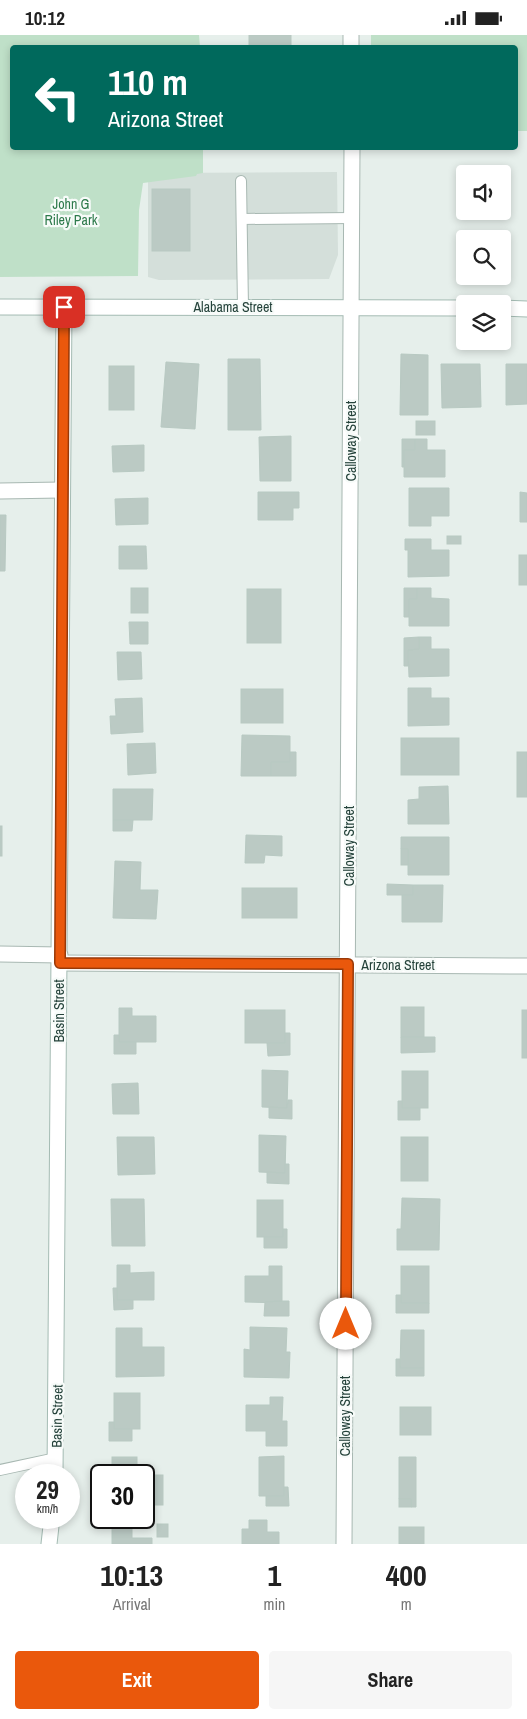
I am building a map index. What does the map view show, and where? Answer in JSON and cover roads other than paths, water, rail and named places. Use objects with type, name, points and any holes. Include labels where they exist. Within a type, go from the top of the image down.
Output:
[{"type":"street","name":"Calloway Street","points":[[344,1544],[352,150]]},
{"type":"street","name":"Alabama Street","points":[[0,307],[456,308]]},
{"type":"street","name":"Basin Street","points":[[56,1464],[60,959],[61,490],[64,307]]},
{"type":"street","points":[[511,308],[527,309]]},
{"type":"street","points":[[0,491],[61,490]]},
{"type":"street","name":"Arizona Street","points":[[0,954],[60,959],[527,966]]},
{"type":"street","points":[[49,1544],[51,1529]]},
{"type":"lane","points":[[241,181],[243,307]]},
{"type":"lane","points":[[242,219],[352,218]]},
{"type":"lane","points":[[0,1470],[56,1458]]},
{"type":"park label","name":"John G Riley Park","points":[[71,212]]}]
